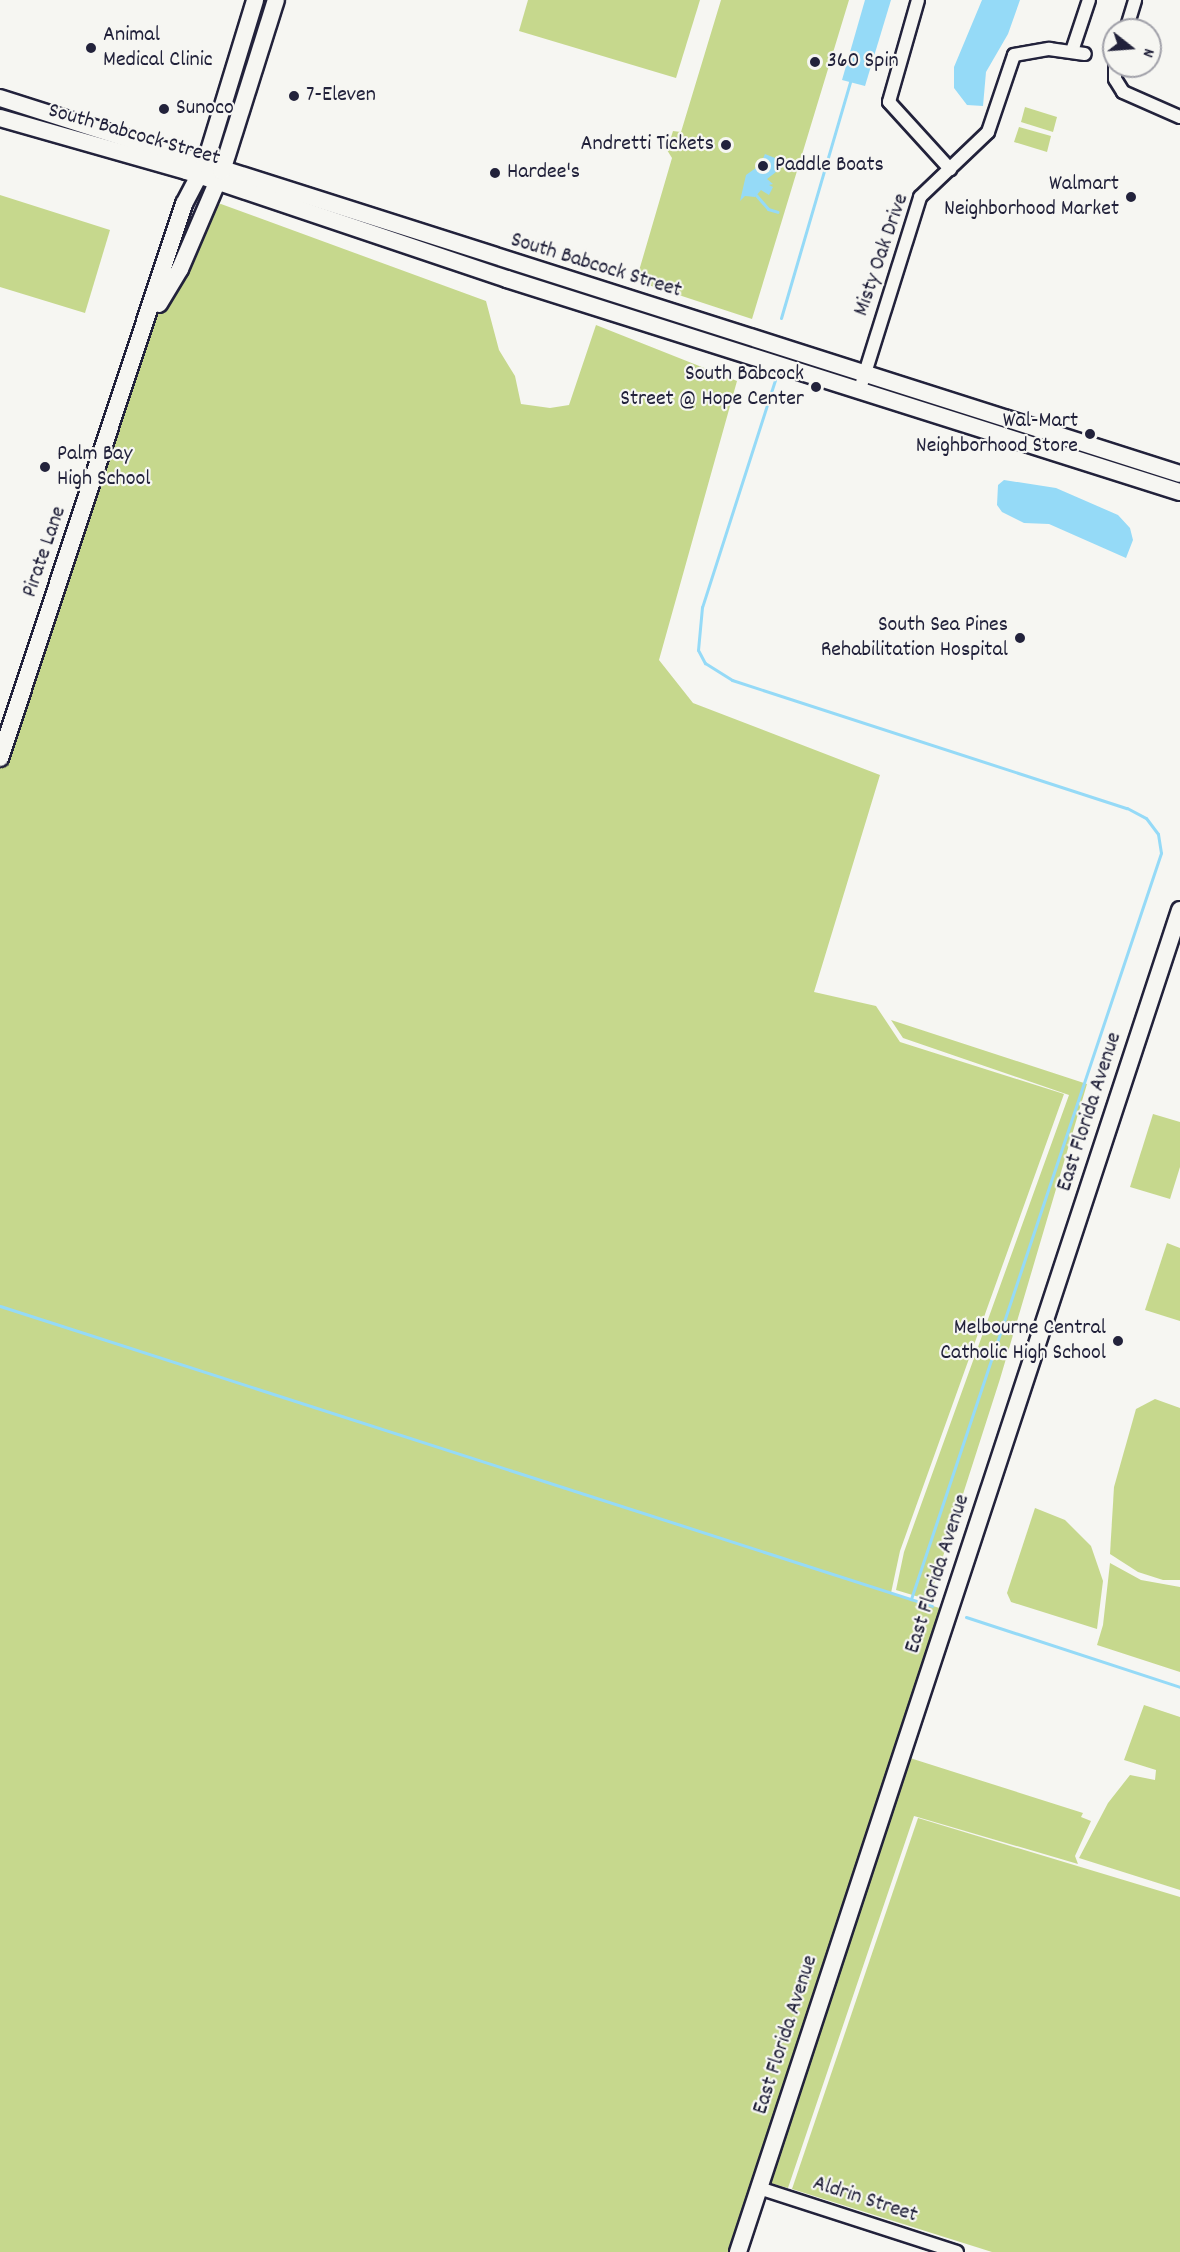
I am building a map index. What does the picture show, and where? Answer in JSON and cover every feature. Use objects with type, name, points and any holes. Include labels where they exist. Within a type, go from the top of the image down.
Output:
[{"type":"street","name":"Pirate Lane","points":[[0,758],[184,204],[201,170],[255,0]]},
{"type":"street","name":"Pirate Lane","points":[[144,327],[180,269],[220,177],[276,0]]},
{"type":"street","points":[[918,0],[889,102],[950,169]]},
{"type":"street","points":[[1072,51],[1089,0]]},
{"type":"street","points":[[1130,18],[1135,0]]},
{"type":"street","name":"Misty Oak Drive","points":[[860,389],[920,198],[988,132],[1014,55],[1049,49],[1085,54]]},
{"type":"street","points":[[1115,78],[1123,92],[1180,117]]},
{"type":"street","name":"South Babcock Street","points":[[0,98],[507,279],[1180,492]]},
{"type":"street","name":"South Babcock Street","points":[[0,118],[201,170]]},
{"type":"street","name":"South Babcock Street","points":[[220,177],[865,372],[1180,474]]},
{"type":"street","name":"East Florida Avenue","points":[[738,2252],[1180,909]]},
{"type":"street","name":"Aldrin Street","points":[[759,2188],[957,2252]]},
{"type":"green space","points":[[528,0],[700,0],[676,78],[519,31]]},
{"type":"green space","points":[[721,0],[849,0],[752,319],[636,281],[672,158],[667,150],[673,131],[681,132]]},
{"type":"green space","points":[[1025,107],[1057,117],[1053,132],[1021,122]]},
{"type":"green space","points":[[1019,127],[1051,136],[1047,152],[1014,142]]},
{"type":"green space","points":[[0,195],[110,230],[85,313],[0,287]]},
{"type":"green space","points":[[221,204],[486,301],[499,350],[515,376],[521,404],[550,408],[569,405],[596,325],[737,381],[659,660],[693,703],[880,775],[814,992],[876,1006],[900,1042],[1064,1094],[900,1551],[891,1593],[949,1611],[738,2252],[0,2252],[0,758],[144,327],[207,206]]},
{"type":"green space","points":[[891,1020],[1087,1084],[1000,1379],[929,1600],[896,1590],[904,1552],[1069,1095],[903,1038]]},
{"type":"green space","points":[[1153,1114],[1180,1122],[1180,1167],[1170,1199],[1130,1187]]},
{"type":"green space","points":[[1167,1243],[1180,1248],[1180,1321],[1145,1310]]},
{"type":"green space","points":[[1155,1399],[1180,1408],[1180,1580],[1163,1580],[1138,1572],[1110,1554],[1114,1487],[1136,1409]]},
{"type":"green space","points":[[1035,1508],[1065,1520],[1091,1546],[1103,1581],[1097,1629],[1011,1602],[1007,1593]]},
{"type":"green space","points":[[1110,1563],[1141,1580],[1180,1587],[1180,1672],[1097,1645],[1103,1625]]},
{"type":"green space","points":[[950,1630],[910,1758],[1083,1813],[1081,1817],[1091,1821],[1075,1856],[1078,1864],[914,1816],[788,2188],[767,2182]]},
{"type":"green space","points":[[1144,1705],[1180,1717],[1180,1890],[1079,1858],[1108,1803],[1130,1775],[1155,1780],[1156,1770],[1124,1760]]},
{"type":"green space","points":[[918,1818],[1180,1897],[1180,2252],[992,2252],[792,2189]]},
{"type":"water","points":[[865,0],[891,0],[865,86],[842,80]]},
{"type":"water","points":[[982,0],[1020,0],[1008,34],[986,72],[983,106],[967,105],[954,88],[954,67]]},
{"type":"water","points":[[765,154],[780,160],[776,172],[767,179],[773,184],[769,185],[773,187],[769,195],[761,190],[755,197],[745,196],[740,201],[746,175],[760,165]]},
{"type":"water","points":[[1004,480],[1056,488],[1118,515],[1130,528],[1133,540],[1126,558],[1049,524],[1024,523],[1002,512],[997,505],[998,485]]},
{"type":"waterway","points":[[781,318],[851,78]]},
{"type":"waterway","points":[[756,195],[768,209],[778,212]]},
{"type":"waterway","points":[[775,380],[702,607],[698,650],[705,663],[732,680],[1127,808],[1146,818],[1158,834],[1161,853],[911,1599]]},
{"type":"waterway","points":[[0,1306],[932,1606]]},
{"type":"waterway","points":[[966,1617],[1180,1687]]},
{"type":"place","name":"Animal Medical Clinic","points":[[91,48]]},
{"type":"place","name":"360 Spin","points":[[815,62]]},
{"type":"place","name":"7-Eleven","points":[[294,96]]},
{"type":"place","name":"Sunoco","points":[[164,109]]},
{"type":"place","name":"Andretti Tickets","points":[[726,145]]},
{"type":"place","name":"Paddle Boats","points":[[763,166]]},
{"type":"place","name":"Hardee's","points":[[495,173]]},
{"type":"place","name":"Walmart Neighborhood Market","points":[[1131,197]]},
{"type":"place","name":"South Babcock Street @ Hope Center","points":[[816,387]]},
{"type":"place","name":"Wal-Mart Neighborhood Store","points":[[1090,434]]},
{"type":"place","name":"Palm Bay High School","points":[[45,467]]},
{"type":"place","name":"South Sea Pines Rehabilitation Hospital","points":[[1020,638]]},
{"type":"place","name":"Melbourne Central Catholic High School","points":[[1118,1341]]}]
